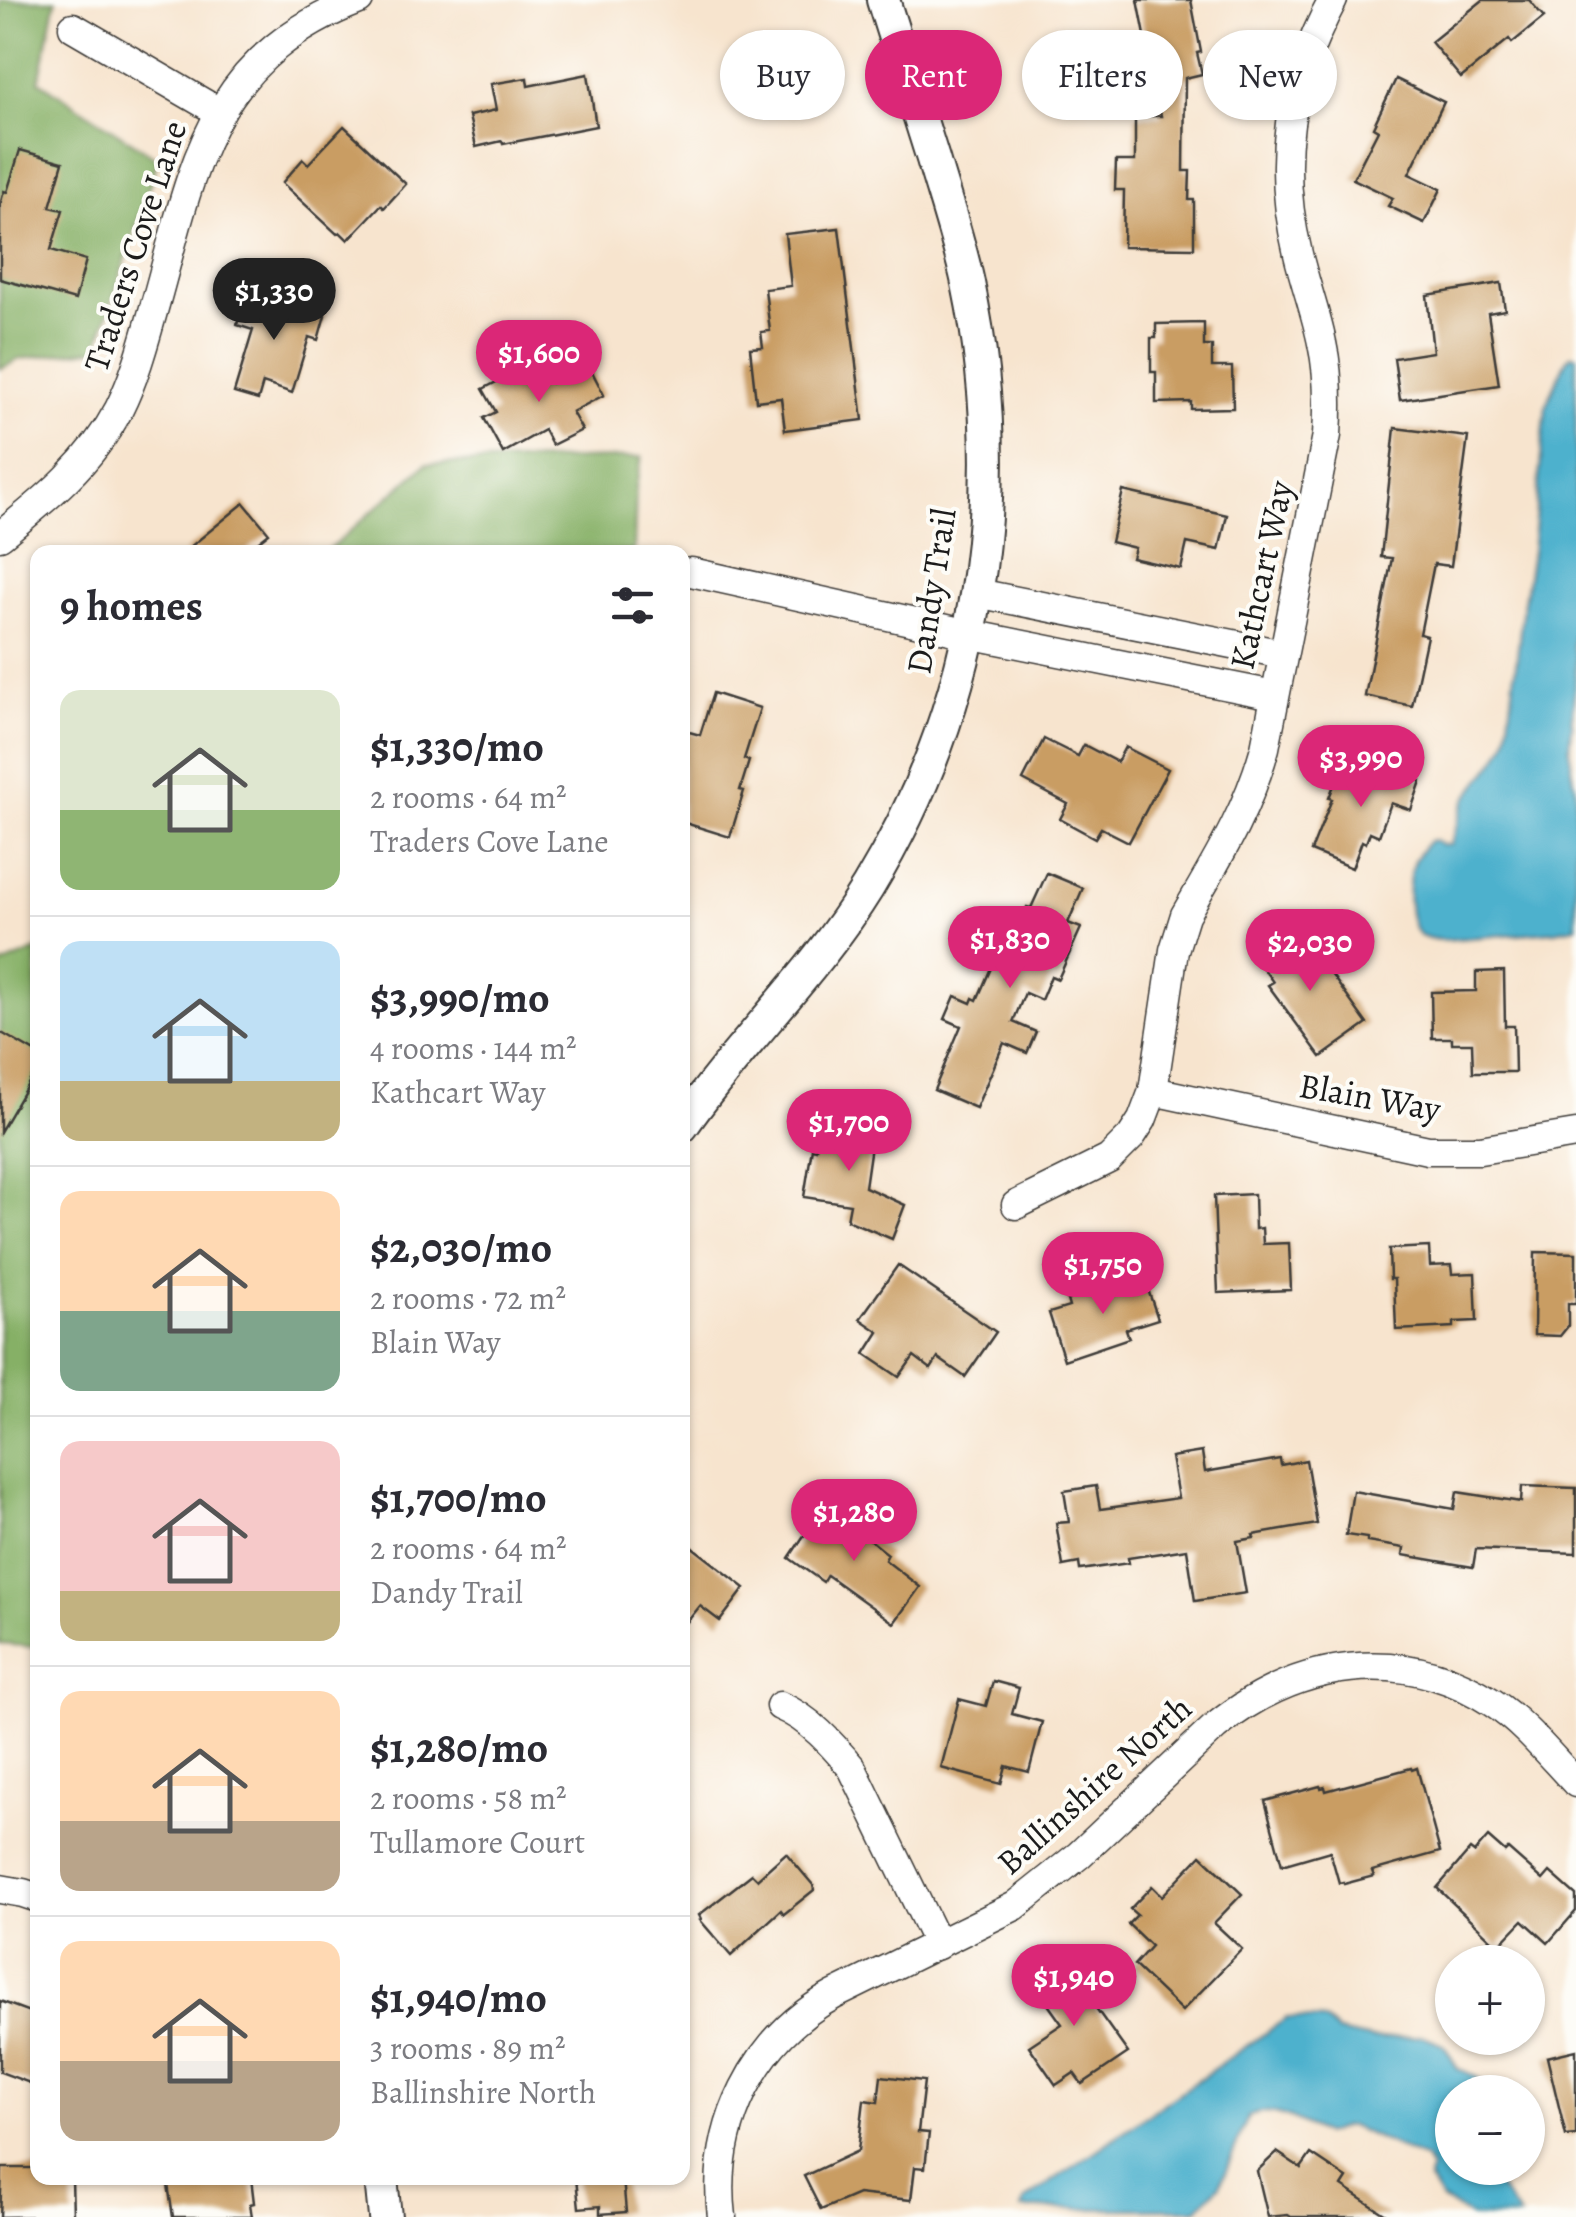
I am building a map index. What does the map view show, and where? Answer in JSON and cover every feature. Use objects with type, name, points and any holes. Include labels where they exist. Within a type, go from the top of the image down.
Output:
[{"type":"street","name":"Traders Cove Lane","points":[[0,536],[75,472],[98,445],[116,414],[137,368],[196,163],[219,112],[246,76],[282,41],[319,17],[358,0]]},
{"type":"street","name":"Dandy Trail","points":[[690,1115],[824,950],[884,860],[912,806],[946,721],[977,593],[986,512],[982,364],[955,232],[883,0]]},
{"type":"street","name":"Kathcart Way","points":[[1016,1205],[1109,1159],[1142,1120],[1153,1091],[1174,950],[1185,915],[1238,823],[1265,748],[1326,450],[1329,408],[1322,343],[1289,210],[1287,149],[1304,59],[1333,0]]},
{"type":"street","points":[[74,27],[219,112]]},
{"type":"street","points":[[691,572],[969,634],[1274,695]]},
{"type":"street","points":[[977,593],[1283,654]]},
{"type":"street","name":"Blain Way","points":[[1153,1091],[1428,1150],[1480,1150],[1576,1134]]},
{"type":"street","name":"Ballinshire North","points":[[722,2217],[720,2177],[727,2133],[742,2089],[786,2028],[809,2010],[1015,1906],[1079,1855],[1215,1726],[1278,1686],[1321,1671],[1351,1667],[1397,1667],[1440,1677],[1495,1704],[1530,1734],[1576,1784]]},
{"type":"street","points":[[780,1706],[811,1726],[852,1768],[938,1944]]},
{"type":"street","points":[[0,1889],[30,1895]]},
{"type":"street","points":[[382,2185],[385,2217]]},
{"type":"green space","points":[[0,0],[56,0],[39,81],[158,159],[97,349],[20,359],[0,369]]},
{"type":"green space","points":[[642,457],[636,486],[634,545],[334,545],[426,464]]},
{"type":"green space","points":[[30,953],[30,1646],[0,1644],[0,966]]},
{"type":"water","points":[[1571,355],[1576,356],[1576,674],[1569,749],[1576,791],[1576,927],[1431,938],[1419,934],[1411,919],[1412,868],[1429,841],[1450,845],[1466,799],[1494,764],[1507,740],[1532,552],[1546,406]]},
{"type":"water","points":[[1287,2018],[1324,2020],[1338,2032],[1372,2039],[1421,2036],[1435,2041],[1435,2055],[1450,2055],[1458,2069],[1470,2075],[1435,2075],[1435,2185],[1497,2185],[1520,2217],[1471,2217],[1442,2200],[1429,2179],[1431,2170],[1425,2159],[1350,2126],[1325,2134],[1286,2116],[1266,2112],[1248,2117],[1220,2185],[1197,2209],[1021,2209],[1025,2200]]},
{"type":"building","points":[[1138,0],[1191,0],[1202,74],[1185,78],[1184,171],[1190,171],[1189,200],[1194,200],[1194,248],[1123,247],[1124,190],[1115,190],[1116,161],[1135,161],[1135,120],[1183,120],[1183,30],[1144,30]]},
{"type":"building","points":[[1483,0],[1529,0],[1544,17],[1461,78],[1431,42]]},
{"type":"building","points":[[588,74],[596,126],[476,147],[469,116],[496,110],[491,84],[527,78],[528,86]]},
{"type":"building","points":[[1396,79],[1444,102],[1409,174],[1441,189],[1424,223],[1388,206],[1393,198],[1353,179],[1378,130],[1373,127]]},
{"type":"building","points":[[344,126],[406,184],[348,240],[282,183],[303,159],[308,164]]},
{"type":"building","points":[[20,150],[63,162],[50,207],[63,210],[51,250],[86,260],[75,300],[0,279],[0,205]]},
{"type":"building","points":[[839,228],[863,420],[785,430],[781,398],[756,401],[750,348],[763,347],[761,332],[770,331],[765,289],[791,286],[785,234]]},
{"type":"building","points":[[1501,283],[1505,310],[1488,313],[1499,385],[1400,400],[1394,358],[1433,352],[1427,295]]},
{"type":"building","points":[[248,290],[325,315],[318,340],[309,337],[292,393],[263,383],[258,400],[234,393],[253,330],[237,325]]},
{"type":"building","points":[[1204,323],[1204,346],[1212,346],[1212,367],[1232,367],[1233,408],[1191,409],[1191,402],[1156,403],[1151,338],[1156,338],[1156,324]]},
{"type":"building","points":[[539,360],[552,383],[588,364],[604,395],[572,412],[582,430],[552,445],[544,430],[503,453],[484,418],[496,412],[483,389]]},
{"type":"building","points":[[1395,428],[1468,437],[1451,566],[1434,564],[1420,634],[1427,636],[1412,706],[1365,696],[1392,558],[1381,557]]},
{"type":"building","points":[[1123,491],[1227,515],[1219,550],[1187,543],[1181,569],[1132,558],[1135,548],[1111,542]]},
{"type":"building","points":[[244,503],[269,533],[254,545],[193,545]]},
{"type":"building","points":[[713,693],[760,708],[744,759],[749,761],[740,790],[744,791],[730,837],[690,824],[690,732],[700,735]]},
{"type":"building","points":[[1044,739],[1078,756],[1084,745],[1117,762],[1125,747],[1168,769],[1129,842],[1101,828],[1095,838],[1060,819],[1068,804],[1023,780]]},
{"type":"building","points":[[1362,759],[1421,781],[1411,810],[1391,803],[1379,836],[1370,832],[1366,843],[1362,841],[1352,868],[1311,851],[1339,772],[1354,778]]},
{"type":"building","points":[[1047,873],[1083,888],[1068,923],[1081,928],[1058,979],[1051,976],[1041,1000],[1025,993],[1013,1022],[1036,1032],[1027,1053],[1004,1043],[976,1108],[934,1090],[961,1026],[945,1019],[955,996],[971,1003],[973,998],[977,1000],[1005,936],[1013,940]]},
{"type":"building","points":[[1293,932],[1298,939],[1303,935],[1367,1024],[1321,1057],[1268,985],[1273,982],[1256,958]]},
{"type":"building","points":[[1504,971],[1505,1026],[1514,1026],[1515,1072],[1473,1072],[1472,1043],[1432,1038],[1431,992],[1476,991],[1476,972]]},
{"type":"building","points":[[0,1032],[30,1049],[30,1081],[0,1132]]},
{"type":"building","points":[[822,1111],[874,1125],[865,1187],[905,1205],[892,1239],[847,1220],[850,1204],[804,1197]]},
{"type":"building","points":[[1254,1194],[1255,1229],[1262,1228],[1263,1244],[1289,1243],[1291,1290],[1218,1293],[1214,1196]]},
{"type":"building","points":[[1429,1247],[1430,1266],[1451,1265],[1452,1274],[1475,1273],[1477,1321],[1454,1322],[1454,1327],[1396,1330],[1389,1249]]},
{"type":"building","points":[[1535,1252],[1576,1253],[1576,1304],[1568,1304],[1568,1326],[1560,1336],[1534,1335]]},
{"type":"building","points":[[898,1265],[996,1332],[965,1377],[938,1358],[931,1369],[914,1356],[899,1377],[865,1354],[879,1332],[860,1319]]},
{"type":"building","points":[[1143,1275],[1158,1319],[1126,1329],[1129,1338],[1064,1360],[1049,1313],[1069,1307],[1067,1300]]},
{"type":"building","points":[[1202,1452],[1205,1472],[1280,1459],[1281,1465],[1306,1460],[1317,1524],[1237,1541],[1246,1593],[1195,1601],[1187,1549],[1080,1570],[1079,1563],[1063,1566],[1056,1523],[1069,1522],[1064,1491],[1096,1486],[1100,1509],[1178,1498],[1171,1457]]},
{"type":"building","points":[[1522,1486],[1576,1488],[1576,1553],[1476,1549],[1473,1567],[1403,1555],[1404,1548],[1346,1535],[1353,1491],[1454,1509],[1457,1492],[1521,1502]]},
{"type":"building","points":[[825,1504],[888,1554],[885,1560],[920,1587],[894,1623],[827,1575],[823,1582],[789,1558]]},
{"type":"building","points":[[690,1545],[745,1588],[720,1621],[700,1606],[690,1618]]},
{"type":"building","points":[[993,1681],[1019,1688],[1012,1714],[1042,1722],[1029,1772],[1006,1766],[1001,1784],[941,1768],[959,1699],[986,1706]]},
{"type":"building","points":[[1417,1768],[1440,1852],[1372,1871],[1374,1876],[1344,1884],[1339,1883],[1330,1851],[1282,1865],[1265,1801],[1320,1786],[1326,1791]]},
{"type":"building","points":[[1488,1837],[1543,1880],[1550,1872],[1576,1895],[1576,1911],[1548,1943],[1523,1920],[1497,1945],[1437,1888],[1470,1850],[1474,1853]]},
{"type":"building","points":[[786,1853],[814,1890],[784,1914],[781,1910],[731,1956],[699,1915],[752,1874],[757,1879]]},
{"type":"building","points":[[1201,1855],[1242,1894],[1214,1923],[1242,1949],[1182,2011],[1134,1965],[1151,1946],[1128,1924],[1137,1915],[1130,1909],[1152,1886],[1162,1896]]},
{"type":"building","points":[[1067,1958],[1128,2053],[1082,2084],[1074,2073],[1056,2085],[1029,2046],[1062,2024],[1032,1982]]},
{"type":"building","points":[[0,2001],[30,2012],[30,2083],[0,2072]]},
{"type":"building","points":[[1576,2050],[1576,2135],[1566,2136],[1547,2057]]},
{"type":"building","points":[[881,2076],[924,2081],[918,2132],[929,2133],[925,2168],[915,2167],[911,2200],[858,2194],[821,2210],[804,2176],[858,2151],[864,2100],[878,2102]]},
{"type":"building","points":[[1277,2152],[1301,2168],[1311,2154],[1347,2178],[1342,2186],[1389,2217],[1268,2217],[1257,2171]]},
{"type":"building","points":[[2,2168],[30,2168],[30,2185],[72,2185],[73,2216],[0,2217]]},
{"type":"building","points":[[168,2185],[252,2185],[252,2217],[173,2217]]},
{"type":"building","points":[[577,2185],[624,2185],[626,2212],[600,2214],[600,2206],[579,2208]]}]
